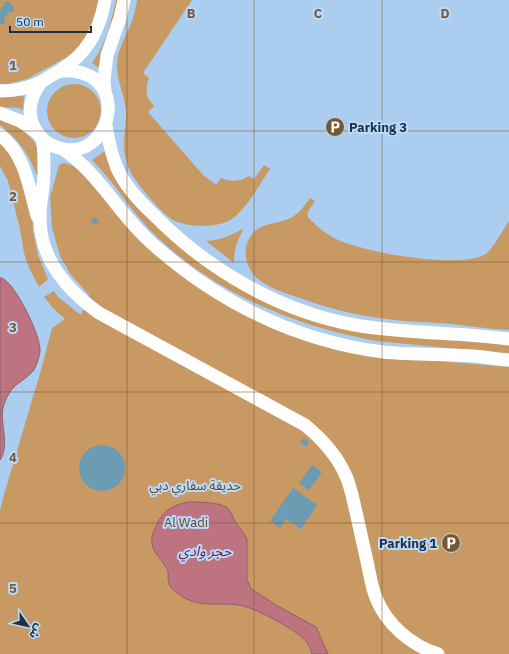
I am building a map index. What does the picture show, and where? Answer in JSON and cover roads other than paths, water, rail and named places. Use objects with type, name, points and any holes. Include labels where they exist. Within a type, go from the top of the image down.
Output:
[{"type":"street","points":[[41,231],[40,217],[44,172],[40,136],[32,122],[30,101],[34,91],[41,82],[71,64],[81,55],[96,32],[105,0]]},
{"type":"street","points":[[124,0],[120,18],[106,61],[104,80],[108,103],[106,124],[109,147],[117,169],[130,188],[148,210],[168,230],[194,252],[223,272],[253,289],[292,307],[320,316],[390,330],[476,335],[509,339]]},
{"type":"street","points":[[59,71],[70,70],[81,72],[90,76],[105,92]]},
{"type":"street","points":[[0,91],[22,89],[41,82]]},
{"type":"street","points":[[0,113],[20,121],[52,146],[63,149],[74,149],[88,144],[101,133],[106,124]]},
{"type":"street","points":[[0,135],[17,154],[26,174],[45,248],[52,265],[62,280],[86,303],[99,313],[305,425],[322,439],[336,456],[346,475],[376,598],[386,616],[399,631],[415,643],[438,654]]},
{"type":"street","points":[[63,149],[82,164],[125,216],[154,246],[187,273],[217,293],[260,317],[300,333],[340,344],[382,352],[473,356],[509,360]]},
{"type":"water","points":[[0,278],[10,285],[25,308],[37,335],[40,354],[35,368],[12,389],[4,403],[2,414],[5,441],[3,454],[0,460]]},
{"type":"water","name":"حجر وادي","points":[[188,502],[213,503],[228,508],[247,539],[247,579],[251,589],[316,627],[328,654],[312,654],[308,644],[298,634],[272,618],[254,610],[239,605],[208,604],[192,601],[172,589],[169,582],[168,570],[155,552],[152,538],[157,524],[166,512],[173,507]]},
{"type":"place","name":"Parking 3","points":[[335,127]]},
{"type":"place","name":"Parking 1","points":[[451,543]]},
{"type":"park label","name":"حديقة سفاري دبي","points":[[195,485]]},
{"type":"park label","name":"Al Wadi","points":[[186,522]]}]
